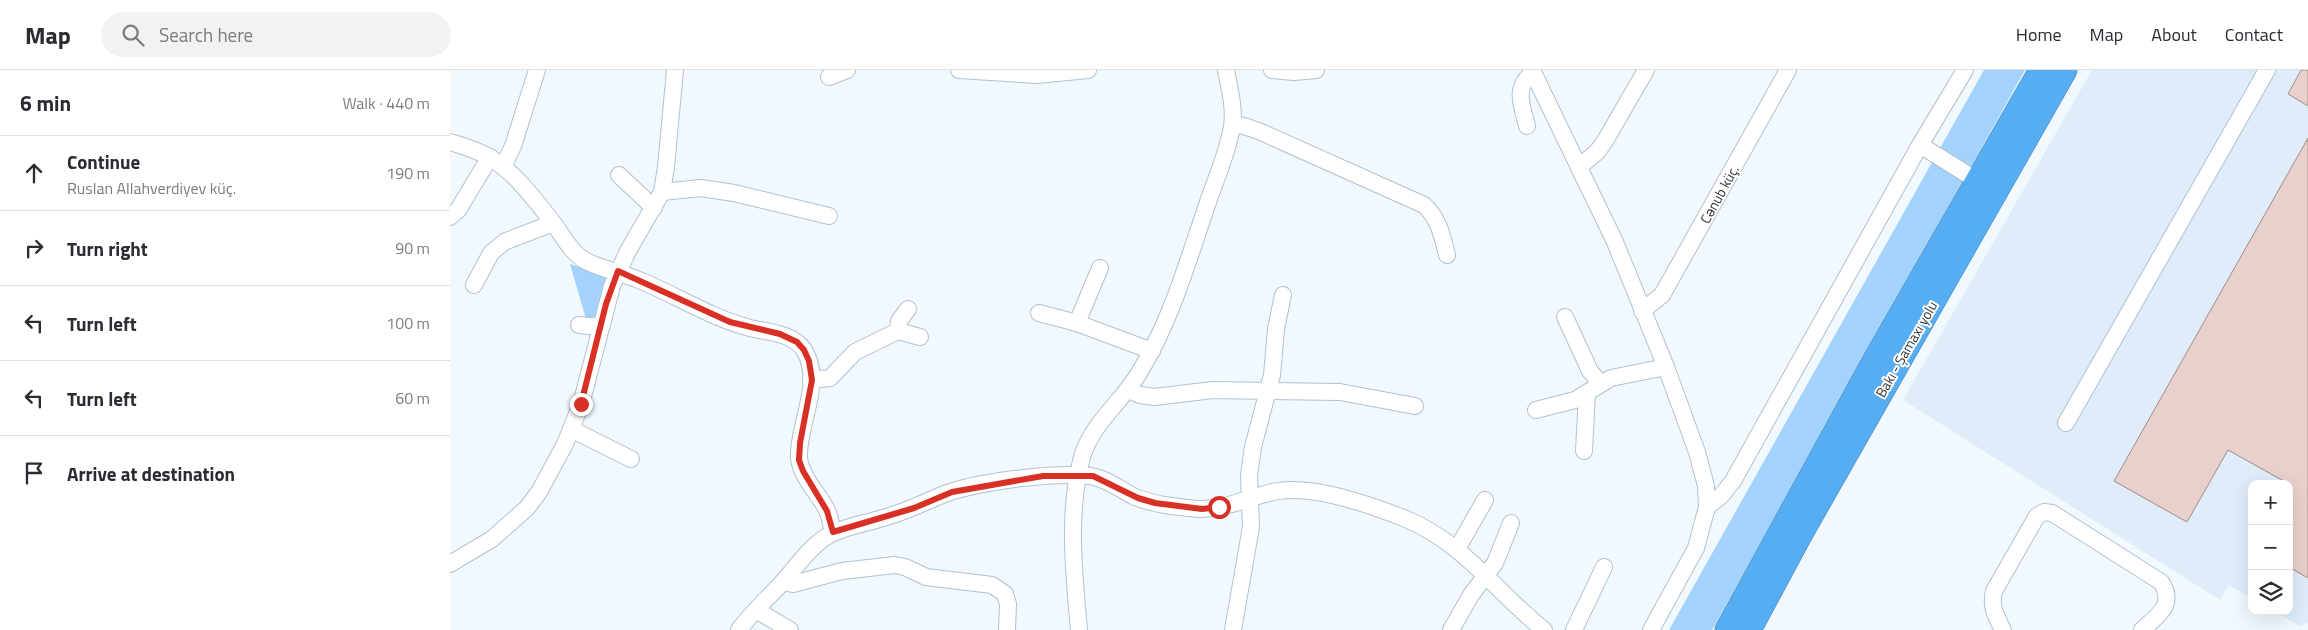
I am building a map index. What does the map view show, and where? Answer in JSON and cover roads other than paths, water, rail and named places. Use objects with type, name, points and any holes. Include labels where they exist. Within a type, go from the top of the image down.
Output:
[{"type":"highway","name":"Bakı - Şamaxı yolu","points":[[1727,630],[1870,368],[2042,70]]},
{"type":"highway","name":"Bakı - Şamaxı yolu","points":[[1749,630],[1800,535],[2065,70]]},
{"type":"street","points":[[450,217],[458,210],[496,162],[513,146],[537,70]]},
{"type":"street","points":[[450,564],[492,539],[527,508],[543,484],[571,429],[581,404],[612,286],[628,250],[662,192],[675,70]]},
{"type":"street","points":[[829,77],[847,70]]},
{"type":"street","points":[[958,70],[1037,75],[1088,70]]},
{"type":"street","points":[[1079,630],[1074,578],[1073,527],[1082,458],[1089,438],[1096,426],[1129,390],[1152,351],[1184,276],[1233,124],[1226,70]]},
{"type":"street","points":[[1272,70],[1294,72],[1316,70]]},
{"type":"street","points":[[1580,166],[1597,152],[1646,70]]},
{"type":"street","name":"Cənub küç.","points":[[1642,311],[1662,295],[1788,70]]},
{"type":"street","points":[[1707,507],[1721,496],[1733,481],[1920,145],[1964,70]]},
{"type":"street","points":[[2066,423],[2267,70]]},
{"type":"street","points":[[1528,126],[1520,95],[1521,85],[1533,71],[1615,242],[1666,367],[1697,452],[1706,486],[1707,507],[1696,548],[1651,630]]},
{"type":"street","points":[[1233,124],[1260,132],[1424,205],[1433,213],[1439,223],[1446,255]]},
{"type":"street","points":[[450,142],[496,162],[553,223],[578,256],[590,263],[618,271],[730,322],[780,334],[797,342],[804,350],[809,361],[812,380],[800,443],[799,460],[803,471],[827,511],[833,532]]},
{"type":"street","points":[[1920,145],[1978,180]]},
{"type":"street","points":[[619,175],[654,208]]},
{"type":"street","points":[[662,192],[701,188],[734,192],[829,216]]},
{"type":"street","points":[[474,285],[491,253],[504,242],[553,223]]},
{"type":"street","points":[[1077,323],[1100,268]]},
{"type":"street","points":[[1228,629],[1247,554],[1250,527],[1249,475],[1253,447],[1268,391],[1276,330],[1283,295]]},
{"type":"street","points":[[898,331],[899,321],[908,309]]},
{"type":"street","points":[[1039,313],[1077,323],[1152,351]]},
{"type":"street","points":[[1565,317],[1590,371],[1593,388],[1584,451]]},
{"type":"street","points":[[579,325],[600,327]]},
{"type":"street","points":[[812,380],[830,378],[855,352],[898,331],[920,336]]},
{"type":"street","points":[[1536,410],[1575,400],[1611,378],[1666,367]]},
{"type":"street","points":[[1129,390],[1140,395],[1154,397],[1213,390],[1356,394],[1415,406]]},
{"type":"street","points":[[571,429],[631,459]]},
{"type":"street","points":[[739,630],[811,550],[833,532],[889,517],[966,488],[1021,479],[1079,475],[1093,476],[1146,500],[1181,508],[1219,507],[1287,491],[1328,495],[1406,519],[1444,538],[1457,548],[1498,590],[1544,630]]},
{"type":"street","points":[[1457,548],[1485,500]]},
{"type":"street","points":[[2003,630],[1993,611],[1991,601],[1994,591],[2037,516],[2044,512],[2052,513],[2161,582],[2168,592],[2167,603],[2161,613],[2142,630]]},
{"type":"street","points":[[1451,630],[1471,595],[1486,577],[1502,549],[1511,523]]},
{"type":"street","points":[[782,582],[793,584],[842,571],[895,565],[906,567],[926,577],[992,585],[1005,594],[1008,604],[1007,630]]},
{"type":"street","points":[[1574,630],[1604,567]]},
{"type":"street","points":[[756,610],[790,630]]}]
